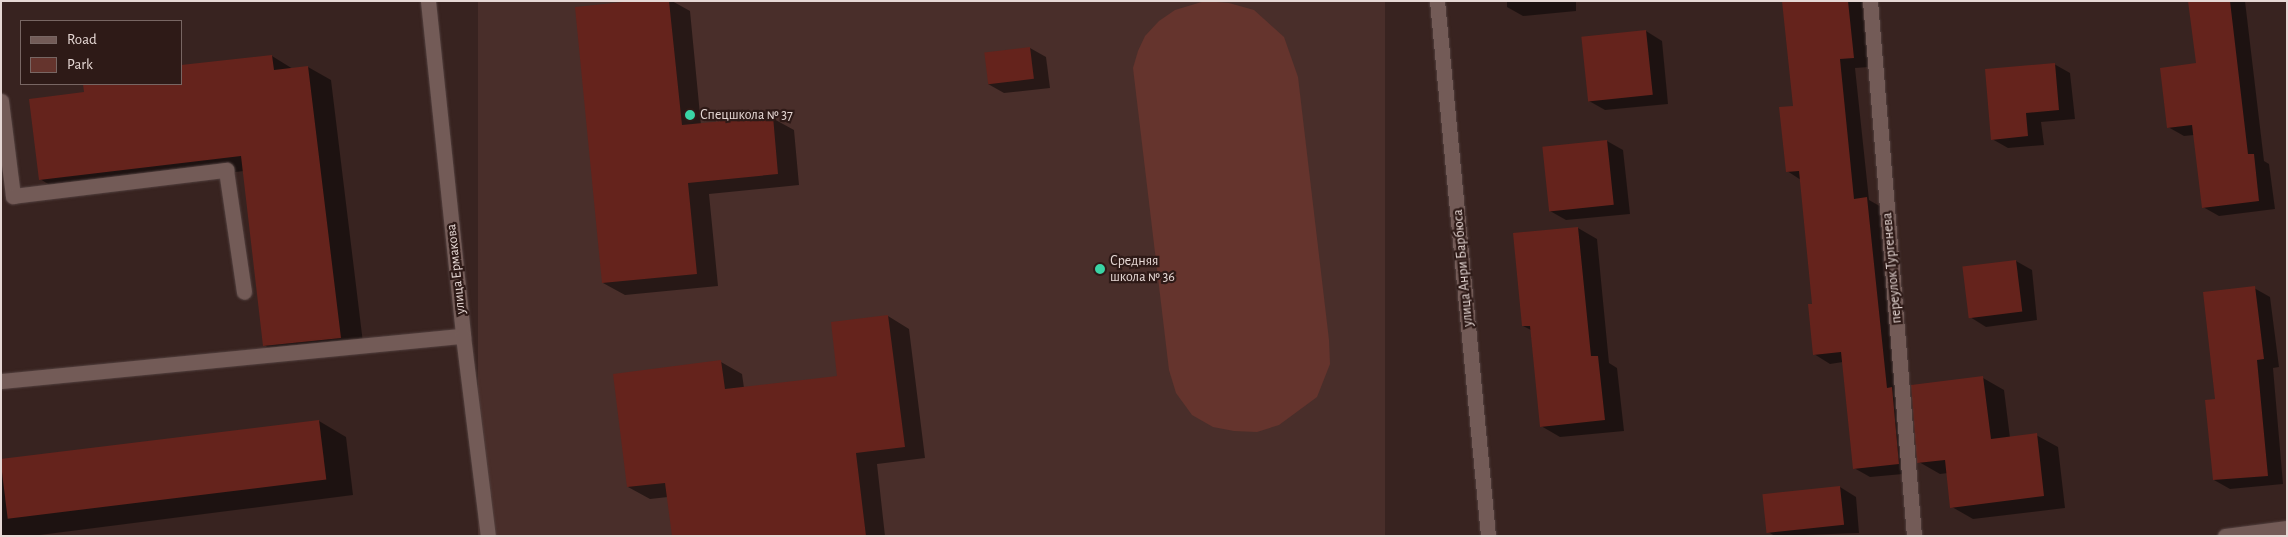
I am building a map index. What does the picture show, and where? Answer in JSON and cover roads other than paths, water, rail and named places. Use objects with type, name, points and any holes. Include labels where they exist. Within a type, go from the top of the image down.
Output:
[{"type":"street","name":"улица Ермакова","points":[[428,1],[463,336],[488,536]]},
{"type":"street","name":"улица Анри Барбюса","points":[[1437,1],[1488,536]]},
{"type":"street","name":"переулок Тургенева","points":[[1870,1],[1914,536]]},
{"type":"street","points":[[1,101],[14,196],[226,170],[244,292]]},
{"type":"street","points":[[1,381],[463,336]]},
{"type":"street","points":[[2225,536],[2287,528]]},
{"type":"place","name":"Спецшкола № 37","points":[[690,115]]},
{"type":"place","name":"Средняя школа № 36","points":[[1100,269]]}]
